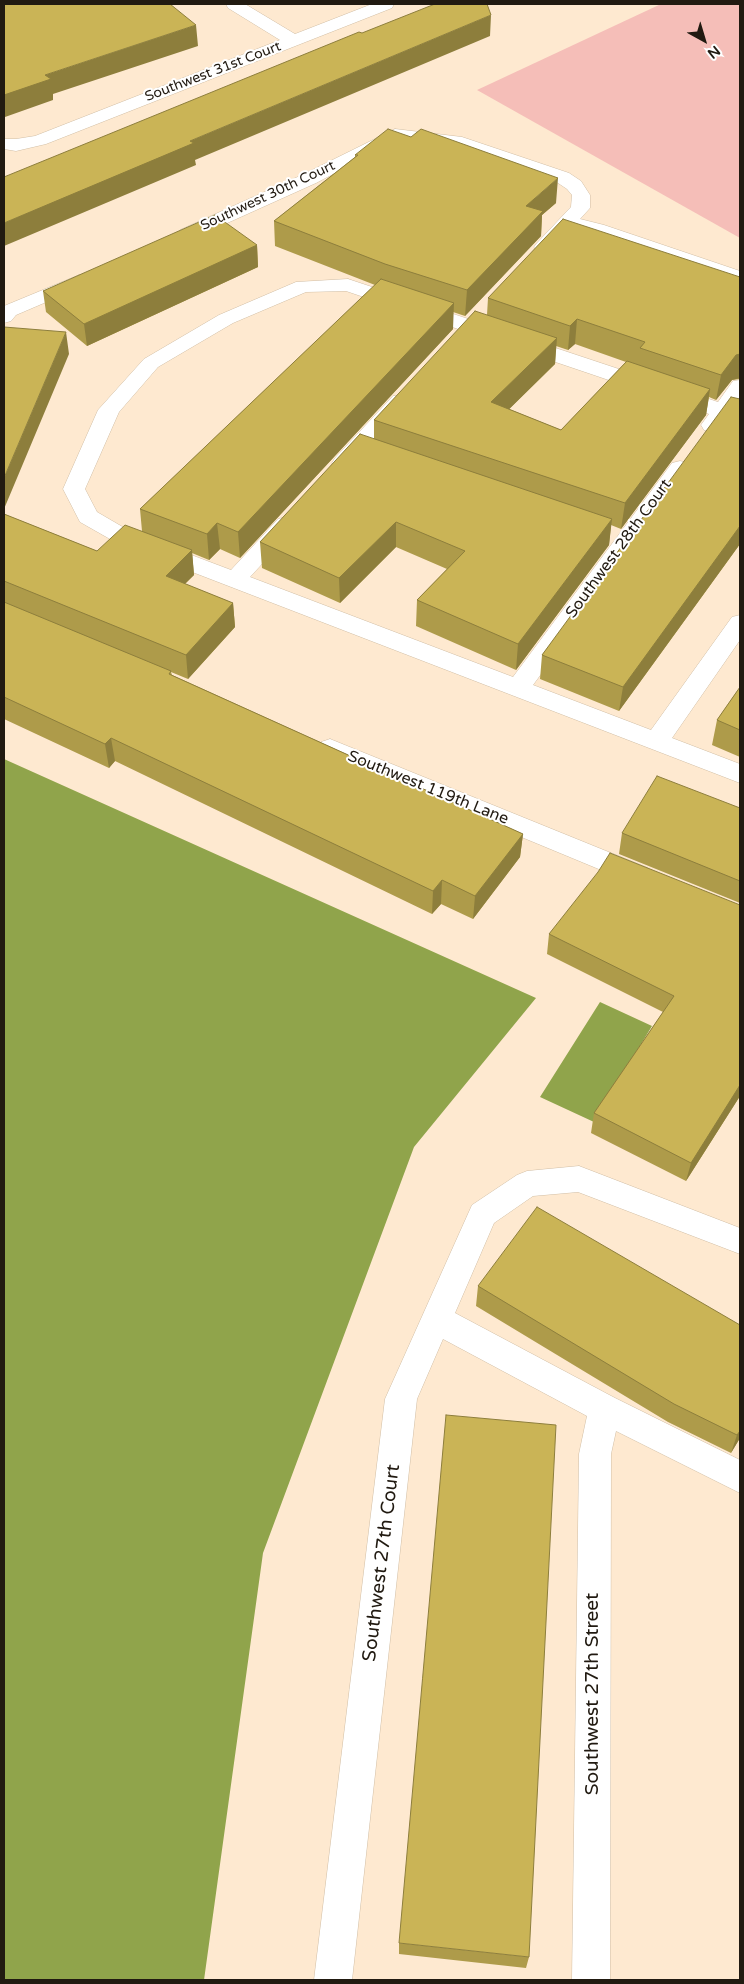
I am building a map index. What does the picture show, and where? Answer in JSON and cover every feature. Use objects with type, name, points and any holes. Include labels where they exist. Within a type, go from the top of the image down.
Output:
[{"type":"street","points":[[234,4],[293,40]]},
{"type":"street","name":"Southwest 31st Court","points":[[4,161],[40,140],[386,4]]},
{"type":"street","name":"Southwest 30th Court","points":[[171,240],[308,179],[395,134],[456,141],[562,178],[574,185],[581,196],[580,208],[568,222]]},
{"type":"street","name":"Southwest 31st Court","points":[[4,144],[16,145],[40,140]]},
{"type":"street","points":[[529,264],[568,222],[634,241],[740,278]]},
{"type":"street","points":[[4,317],[9,311],[99,272]]},
{"type":"street","points":[[731,414],[348,286],[303,286],[226,319],[151,363],[109,410],[74,489],[88,517],[125,538],[740,774]]},
{"type":"street","points":[[329,477],[366,451],[416,384]]},
{"type":"street","name":"Southwest 28th Court","points":[[517,689],[616,537],[697,445],[731,414],[740,386]]},
{"type":"street","points":[[235,580],[302,507]]},
{"type":"street","points":[[656,742],[740,623]]},
{"type":"street","name":"Southwest 119th Lane","points":[[308,739],[657,882]]},
{"type":"street","name":"Southwest 27th Court","points":[[334,1980],[401,1399],[482,1214],[527,1184],[579,1179],[740,1241]]},
{"type":"street","points":[[436,1319],[604,1409],[740,1477]]},
{"type":"street","name":"Southwest 27th Street","points":[[591,1980],[595,1454],[604,1409]]},
{"type":"shaded area","points":[[661,4],[740,4],[740,238],[477,90]]},
{"type":"shaded area","points":[[4,759],[536,998],[414,1147],[263,1553],[204,1980],[4,1980]]},
{"type":"shaded area","points":[[600,1002],[652,1026],[594,1122],[540,1097]]},
{"type":"building","points":[[4,4],[170,4],[196,25],[45,75],[51,79],[4,95]]},
{"type":"building","points":[[435,4],[487,4],[491,15],[190,141],[194,143],[4,223],[4,177],[359,32],[362,33]]},
{"type":"building","points":[[388,129],[411,137],[421,129],[558,178],[526,206],[543,211],[467,290],[385,264],[274,221]]},
{"type":"building","points":[[215,215],[257,245],[84,324],[43,291]]},
{"type":"building","points":[[563,219],[740,277],[740,354],[736,355],[721,375],[640,348],[645,342],[577,319],[570,326],[488,298]]},
{"type":"building","points":[[381,279],[454,303],[238,532],[217,523],[207,534],[140,509]]},
{"type":"building","points":[[475,311],[557,338],[491,402],[561,430],[627,361],[710,389],[625,503],[374,420]]},
{"type":"building","points":[[4,327],[66,332],[4,478]]},
{"type":"building","points":[[731,397],[740,399],[740,526],[623,687],[542,655]]},
{"type":"building","points":[[360,434],[612,519],[518,644],[417,600],[465,551],[396,522],[339,578],[260,542]]},
{"type":"building","points":[[4,514],[97,551],[125,525],[192,550],[166,576],[233,603],[186,655],[4,581]]},
{"type":"building","points":[[4,602],[171,671],[169,674],[523,834],[475,896],[442,880],[433,891],[111,738],[105,744],[4,697]]},
{"type":"building","points":[[740,687],[740,730],[717,720]]},
{"type":"building","points":[[657,776],[740,808],[740,881],[622,833]]},
{"type":"building","points":[[610,853],[740,905],[740,1085],[691,1163],[594,1113],[674,996],[549,934],[598,872]]},
{"type":"building","points":[[537,1207],[740,1325],[740,1431],[737,1435],[674,1404],[478,1286]]},
{"type":"building","points":[[446,1415],[556,1425],[529,1957],[399,1943]]}]
